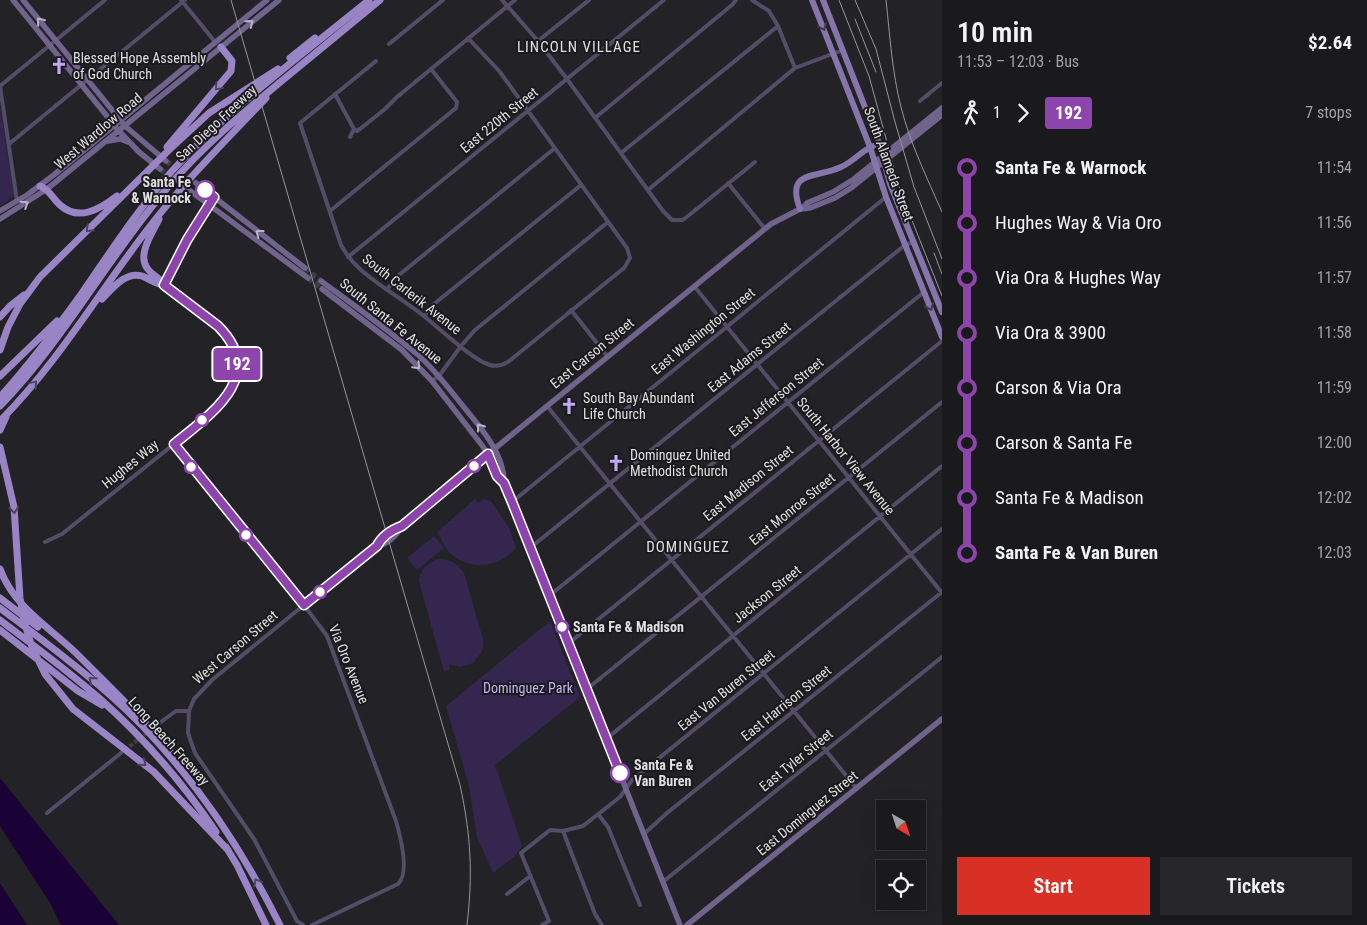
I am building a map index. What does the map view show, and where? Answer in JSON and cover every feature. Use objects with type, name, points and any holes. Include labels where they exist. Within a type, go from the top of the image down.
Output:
[{"type":"highway","points":[[269,84],[278,69],[362,0]]},
{"type":"highway","points":[[269,84],[369,0]]},
{"type":"highway","points":[[0,397],[47,341],[147,201],[198,144],[249,100],[373,0]]},
{"type":"highway","points":[[269,84],[285,78],[380,0]]},
{"type":"highway","points":[[0,349],[8,327],[28,292],[40,277],[143,176],[157,167],[230,71],[232,61],[218,44]]},
{"type":"highway","name":"San Diego Freeway","points":[[0,390],[57,320],[152,188],[197,139],[269,84]]},
{"type":"highway","points":[[173,144],[209,114],[249,100]]},
{"type":"highway","points":[[0,421],[58,355],[142,236],[249,100]]},
{"type":"highway","points":[[0,401],[40,354],[149,203],[217,129],[249,100]]},
{"type":"highway","name":"San Diego Freeway","points":[[0,406],[49,349],[138,225],[166,190],[249,100]]},
{"type":"highway","points":[[44,187],[63,207],[72,212],[83,214],[100,208],[136,183]]},
{"type":"highway","points":[[164,285],[160,278],[147,268],[143,257],[165,207]]},
{"type":"highway","points":[[92,308],[123,280],[132,276],[140,276],[156,284],[164,285]]},
{"type":"highway","points":[[0,318],[10,306],[28,292]]},
{"type":"highway","points":[[0,376],[57,320]]},
{"type":"highway","points":[[0,430],[8,413]]},
{"type":"highway","points":[[0,447],[14,507],[22,609],[27,633],[38,662],[64,700],[82,718],[154,772],[228,850]]},
{"type":"highway","points":[[0,568],[12,593],[26,610],[82,660],[142,718],[171,750],[176,763]]},
{"type":"highway","points":[[0,598],[82,660]]},
{"type":"highway","name":"Long Beach Freeway","points":[[0,608],[110,695],[176,763],[208,804],[240,851],[280,925]]},
{"type":"highway","name":"Long Beach Freeway","points":[[0,620],[67,671],[116,713],[174,776],[228,850],[266,925]]},
{"type":"highway","points":[[1,631],[78,691],[116,713]]},
{"type":"main road","points":[[13,0],[119,131],[157,167]]},
{"type":"main road","points":[[24,0],[125,126],[166,161]]},
{"type":"main road","name":"West Wardlow Road","points":[[1,218],[106,142],[267,0]]},
{"type":"main road","name":"West Wardlow Road","points":[[0,211],[44,187],[120,120],[278,0]]},
{"type":"main road","name":"South Alameda Street","points":[[812,0],[870,146],[886,197],[942,337]]},
{"type":"main road","name":"South Alameda Street","points":[[823,0],[879,143],[890,184],[942,312]]},
{"type":"main road","name":"East Carson Street","points":[[402,526],[546,406],[765,229],[777,220],[802,208],[810,208],[835,198],[930,121],[942,108]]},
{"type":"main road","name":"East Carson Street","points":[[930,121],[942,115]]},
{"type":"main road","points":[[106,142],[120,139],[131,144]]},
{"type":"main road","points":[[802,208],[795,192],[796,186],[800,181],[839,168],[870,146],[879,143]]},
{"type":"main road","points":[[196,183],[305,268]]},
{"type":"main road","points":[[188,190],[308,278]]},
{"type":"main road","points":[[164,285],[187,240],[214,197]]},
{"type":"main road","name":"South Santa Fe Avenue","points":[[321,281],[408,347],[439,376],[477,423],[494,449],[504,473],[504,483]]},
{"type":"main road","name":"Hughes Way","points":[[164,285],[226,334],[235,351],[237,363],[234,382],[225,399],[174,444]]},
{"type":"main road","name":"South Santa Fe Avenue","points":[[322,289],[402,350],[432,381],[488,454],[497,476],[504,483],[512,502],[680,925]]},
{"type":"main road","name":"Via Oro Avenue","points":[[174,444],[304,605]]},
{"type":"main road","name":"West Carson Street","points":[[304,605],[377,546],[380,540],[394,529],[402,526]]},
{"type":"main road","name":"East Dominguez Street","points":[[687,925],[942,719]]},
{"type":"street","points":[[18,6],[24,0]]},
{"type":"street","points":[[18,201],[0,86],[105,0]]},
{"type":"street","points":[[389,44],[443,0]]},
{"type":"street","points":[[502,0],[538,41],[663,211],[672,220],[683,220],[755,162]]},
{"type":"street","points":[[354,129],[356,131],[360,129],[385,109],[515,0]]},
{"type":"street","points":[[538,41],[589,0]]},
{"type":"street","name":"East 220th Street","points":[[348,257],[664,0]]},
{"type":"street","points":[[595,118],[736,0]]},
{"type":"street","points":[[752,0],[769,11],[778,26],[795,68]]},
{"type":"street","points":[[9,144],[183,1],[218,44]]},
{"type":"street","points":[[621,153],[778,26]]},
{"type":"street","points":[[468,38],[500,72],[627,248],[630,258],[624,268],[571,310],[608,357]]},
{"type":"street","points":[[648,190],[795,68],[843,50]]},
{"type":"street","points":[[354,129],[335,94],[376,61]]},
{"type":"street","points":[[330,211],[456,108],[457,102],[431,69]]},
{"type":"street","points":[[920,101],[942,83]]},
{"type":"street","name":"South Carlerik Avenue","points":[[335,94],[300,123],[341,245],[348,257],[360,270],[488,365],[500,366],[508,362],[571,310]]},
{"type":"street","points":[[350,137],[354,129]]},
{"type":"street","points":[[388,289],[399,275],[555,148]]},
{"type":"street","points":[[728,183],[765,229]]},
{"type":"street","points":[[424,316],[434,304],[582,185]]},
{"type":"street","name":"East Washington Street","points":[[512,502],[886,197]]},
{"type":"street","points":[[432,381],[439,376],[460,346],[475,330],[608,222]]},
{"type":"street","name":"East Adams Street","points":[[530,548],[905,245],[914,242]]},
{"type":"street","name":"South Harbor View Avenue","points":[[694,286],[942,592]]},
{"type":"street","name":"East Jefferson Street","points":[[549,596],[924,292]]},
{"type":"street","name":"East Madison Street","points":[[569,643],[942,341]]},
{"type":"street","name":"East Monroe Street","points":[[587,690],[942,402]]},
{"type":"street","points":[[546,406],[857,789]]},
{"type":"street","name":"Hughes Way","points":[[45,542],[62,534],[174,444]]},
{"type":"street","name":"Jackson Street","points":[[606,739],[942,466]]},
{"type":"street","name":"East Van Buren Street","points":[[529,877],[521,853],[550,830],[563,832],[583,826],[620,797],[632,780],[942,529]]},
{"type":"street","name":"East Harrison Street","points":[[645,834],[668,813],[942,592]]},
{"type":"street","name":"West Carson Street","points":[[189,711],[194,699],[212,680],[304,605]]},
{"type":"street","name":"Via Oro Avenue","points":[[304,605],[327,636],[396,821],[402,847],[403,877],[401,881],[392,887],[312,925]]},
{"type":"street","name":"East Tyler Street","points":[[664,881],[942,657]]},
{"type":"street","points":[[158,724],[176,711],[189,711],[188,733],[195,753],[254,839],[295,916],[302,925]]},
{"type":"street","points":[[47,813],[121,753]]},
{"type":"street","points":[[598,814],[608,827],[640,906]]},
{"type":"street","points":[[563,832],[595,914],[602,925]]},
{"type":"street","points":[[507,894],[529,877],[549,921],[542,925]]},
{"type":"green space","points":[[0,105],[14,196],[0,206]]},
{"type":"green space","points":[[475,499],[478,503],[484,499],[491,501],[509,528],[516,548],[501,560],[484,565],[466,563],[457,558],[447,550],[437,532]]},
{"type":"green space","points":[[434,536],[444,548],[417,570],[407,558]]},
{"type":"green space","points":[[438,559],[453,562],[464,573],[483,639],[481,653],[473,663],[460,667],[449,664],[450,670],[444,672],[419,581],[425,567]]},
{"type":"green space","name":"Dominguez Park","points":[[550,621],[580,697],[495,765],[522,846],[516,855],[493,873],[477,837],[469,786],[446,706]]},
{"type":"shaded area","points":[[0,778],[119,925],[61,925],[50,903],[0,826]]},
{"type":"shaded area","points":[[0,883],[27,925],[0,925]]},
{"type":"tunnel","points":[[166,161],[196,183]]},
{"type":"tunnel","points":[[160,169],[186,188]]},
{"type":"tunnel","points":[[305,268],[321,281]]},
{"type":"tunnel","points":[[308,278],[322,289]]},
{"type":"tunnel","points":[[125,750],[158,724]]},
{"type":"railway","points":[[231,0],[460,785],[467,821],[470,855],[467,925]]},
{"type":"railway","points":[[839,0],[869,76],[900,190],[942,296]]},
{"type":"railway","points":[[855,0],[876,49],[914,187],[942,259]]},
{"type":"railway","points":[[886,0],[893,67],[901,107],[914,147],[942,212]]},
{"type":"railway","points":[[855,19],[876,72]]},
{"type":"railway","points":[[934,253],[942,274]]},
{"type":"bus line","name":"192","points":[[205,190],[214,197],[187,240],[164,285],[226,334],[235,351],[236,375],[232,388],[225,399],[174,444],[304,605],[377,546],[380,540],[394,529],[402,526],[488,454],[497,476],[504,483],[512,502],[620,773]]},
{"type":"place","name":"Blessed Hope Assembly of God Church","points":[[59,66]]},
{"type":"place","name":"Santa Fe & Warnock","points":[[205,190]]},
{"type":"place","name":"South Bay Abundant Life Church","points":[[569,406]]},
{"type":"place","name":"Dominguez United Methodist Church","points":[[616,463]]},
{"type":"place","name":"Santa Fe & Madison","points":[[562,627]]},
{"type":"place","name":"Santa Fe & Van Buren","points":[[620,773]]},
{"type":"district","name":"LINCOLN VILLAGE","points":[[579,47]]},
{"type":"district","name":"DOMINGUEZ","points":[[688,547]]}]
